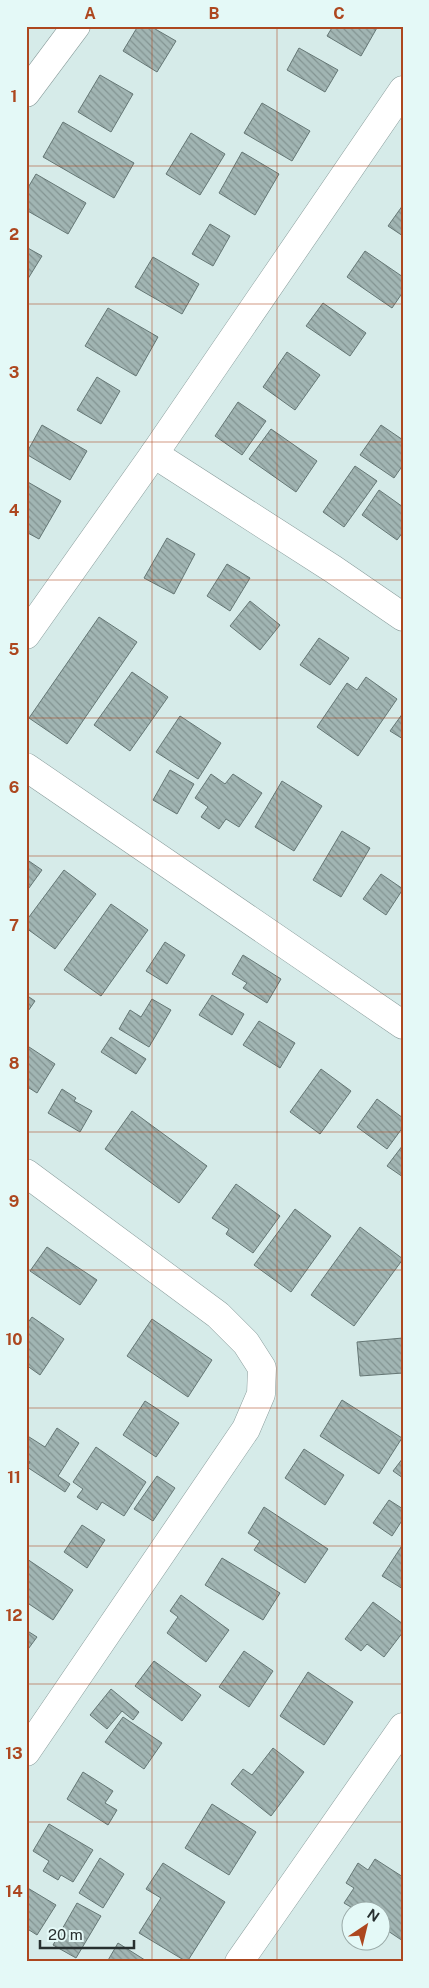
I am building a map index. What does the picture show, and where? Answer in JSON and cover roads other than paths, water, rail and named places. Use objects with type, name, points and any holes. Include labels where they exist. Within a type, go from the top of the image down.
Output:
[{"type":"street","points":[[26,93],[76,26]]},
{"type":"street","points":[[26,635],[154,454],[403,90]]},
{"type":"street","points":[[154,454],[333,569],[403,617]]},
{"type":"street","points":[[26,767],[403,1025]]},
{"type":"street","points":[[26,1752],[246,1429],[261,1394],[262,1368],[246,1343],[218,1315],[28,1177]]},
{"type":"street","points":[[247,1959],[403,1727]]}]
